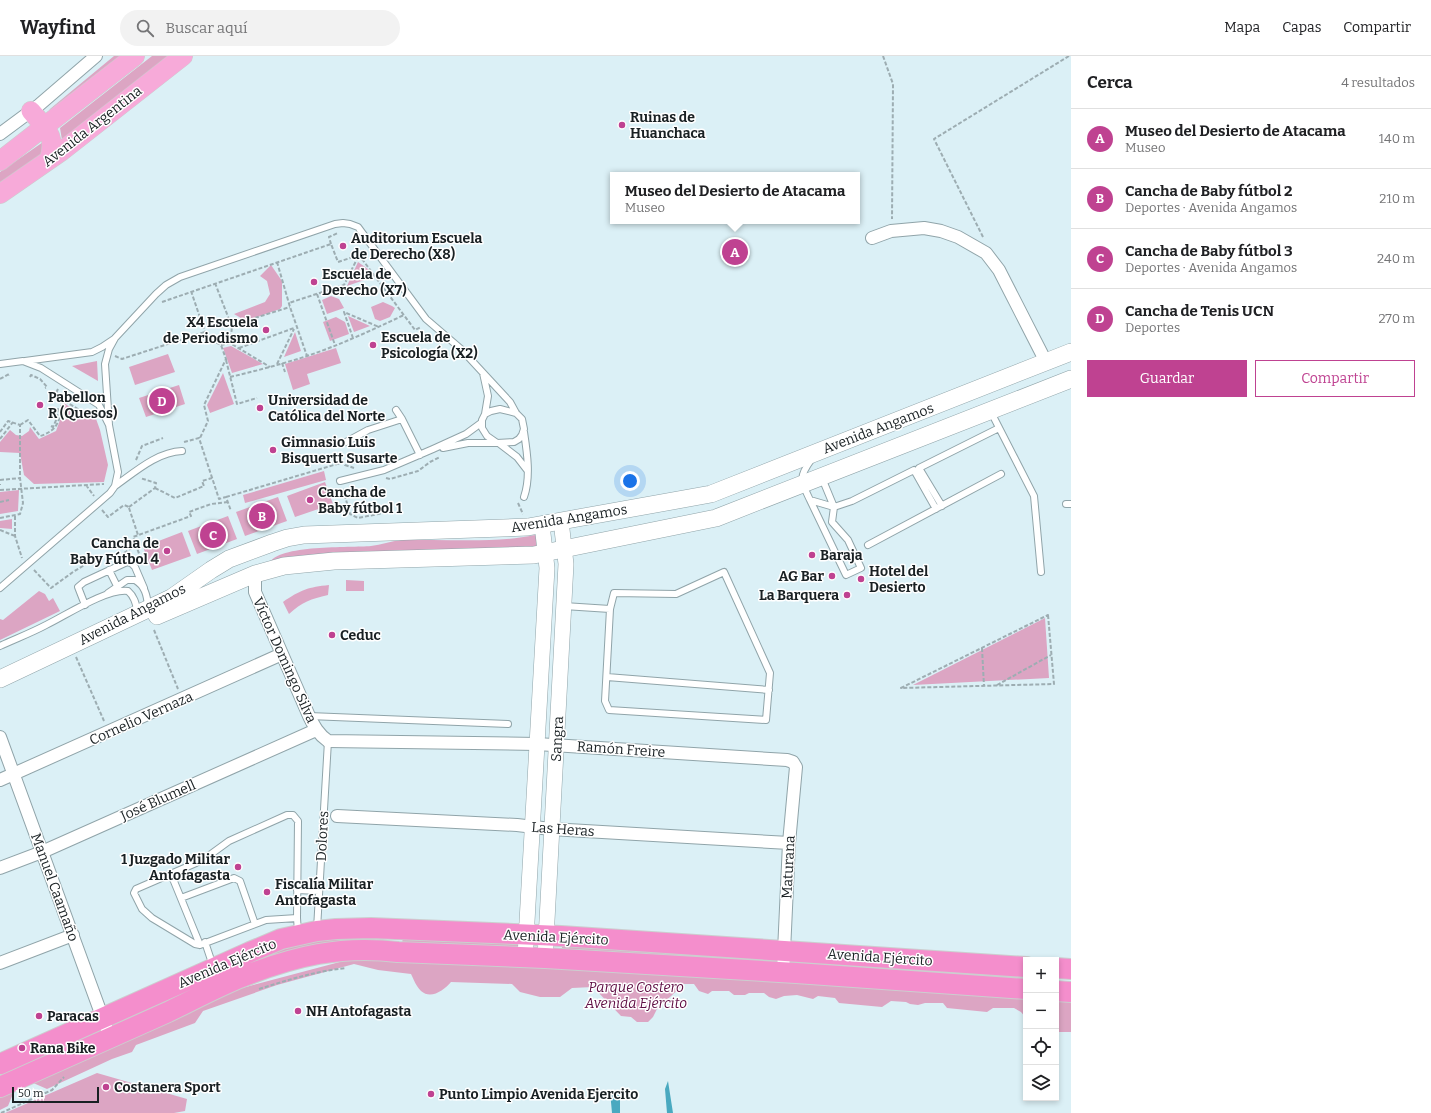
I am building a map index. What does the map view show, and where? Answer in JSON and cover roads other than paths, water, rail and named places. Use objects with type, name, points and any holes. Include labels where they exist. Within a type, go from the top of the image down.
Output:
[{"type":"highway","name":"Avenida Ejército","points":[[0,1064],[304,928],[371,928],[536,935],[1023,967]]},
{"type":"highway","name":"Avenida Ejército","points":[[0,1087],[242,977],[290,961],[325,952],[361,949],[545,958],[1023,990]]},
{"type":"highway","points":[[914,982],[915,960]]},
{"type":"highway","points":[[1059,968],[1071,969]]},
{"type":"highway","points":[[1059,991],[1071,992]]},
{"type":"main road","name":"Avenida Argentina","points":[[0,161],[135,56]]},
{"type":"main road","name":"Avenida Argentina","points":[[0,194],[49,160],[183,56]]},
{"type":"main road","points":[[31,111],[50,134],[52,149],[49,160]]},
{"type":"main road","points":[[1067,354],[1069,379]]},
{"type":"main road","name":"Avenida Angamos","points":[[0,689],[75,654],[171,598],[229,559],[287,538],[304,535],[528,527],[711,494],[1067,354]]},
{"type":"main road","name":"Avenida Angamos","points":[[0,679],[145,613],[255,574],[284,566],[334,561],[534,555],[716,518],[1069,379]]},
{"type":"main road","points":[[255,574],[272,543]]},
{"type":"street","points":[[0,134],[31,111],[96,56]]},
{"type":"street","points":[[872,238],[891,231],[924,228],[941,231],[958,237],[986,253],[999,270],[1046,362]]},
{"type":"street","name":"Sangra","points":[[525,957],[536,935],[551,829],[557,745],[566,564],[561,521]]},
{"type":"street","name":"Sangra","points":[[542,525],[547,568],[532,827],[536,935],[545,958]]},
{"type":"street","name":"Víctor Domingo Silva","points":[[255,574],[255,592],[309,716],[316,730],[328,741]]},
{"type":"street","name":"Cornelio Vernaza","points":[[0,780],[282,654]]},
{"type":"street","name":"José Blumell","points":[[0,868],[42,852],[316,730]]},
{"type":"street","name":"Manuel Caamaño","points":[[0,737],[104,1018],[110,1038]]},
{"type":"street","name":"Ramón Freire","points":[[328,741],[537,744],[787,760],[793,762]]},
{"type":"street","name":"Maturana","points":[[783,973],[789,843],[796,767],[793,762]]},
{"type":"street","name":"Las Heras","points":[[338,816],[518,825],[551,829],[789,843]]},
{"type":"street","points":[[0,963],[73,935]]},
{"type":"lane","points":[[0,364],[92,352],[115,338],[156,294],[166,285],[180,277],[308,233],[343,223],[350,224],[358,227],[426,319],[461,349],[510,402],[516,413],[522,419],[527,470],[527,487],[524,497]]},
{"type":"lane","points":[[115,338],[109,349],[105,364],[109,425],[118,472],[121,478],[132,474]]},
{"type":"lane","points":[[23,361],[41,368],[99,405],[109,425]]},
{"type":"lane","points":[[340,481],[384,470],[433,450],[472,430],[481,423],[485,414],[488,396],[483,373]]},
{"type":"lane","points":[[485,414],[500,409],[516,413]]},
{"type":"lane","points":[[396,410],[420,455]]},
{"type":"lane","points":[[990,410],[1034,496],[1041,572]]},
{"type":"lane","points":[[346,442],[368,430],[402,419]]},
{"type":"lane","points":[[481,423],[484,432],[492,440],[499,443],[517,457],[527,470]]},
{"type":"lane","points":[[939,507],[919,468],[999,428]]},
{"type":"lane","points":[[433,450],[468,443],[514,442],[519,439],[524,429]]},
{"type":"lane","points":[[0,588],[101,501],[115,486],[160,456],[182,451]]},
{"type":"lane","points":[[815,453],[802,472],[803,484],[846,575],[861,568],[848,540],[832,522],[834,507],[821,477]]},
{"type":"lane","points":[[810,500],[834,507],[852,501],[914,470],[939,507]]},
{"type":"lane","points":[[115,486],[118,472]]},
{"type":"lane","points":[[868,545],[1001,474]]},
{"type":"lane","points":[[85,605],[78,588],[84,582],[127,562],[131,563],[135,567],[144,588],[146,594],[145,613]]},
{"type":"lane","points":[[109,570],[117,586]]},
{"type":"lane","points":[[724,572],[770,673],[766,720],[609,710],[605,701],[607,677],[610,609],[614,593],[676,594],[724,572]]},
{"type":"lane","points":[[0,646],[45,626],[105,595],[127,580],[131,579],[138,582],[144,588]]},
{"type":"lane","points":[[105,595],[120,591],[128,592],[145,613]]},
{"type":"lane","points":[[564,606],[610,609]]},
{"type":"lane","points":[[607,677],[769,690]]},
{"type":"lane","points":[[309,716],[508,724]]},
{"type":"lane","name":"Dolores","points":[[304,928],[319,891],[328,741]]},
{"type":"lane","points":[[287,815],[293,815],[298,821],[297,890],[304,928],[266,920],[202,943],[190,941],[152,918],[142,909],[134,893],[136,889],[203,860],[229,841],[287,815]]},
{"type":"lane","points":[[171,874],[180,898],[213,968]]},
{"type":"lane","points":[[180,898],[234,878],[237,879],[240,881],[255,924]]},
{"type":"lane","points":[[297,890],[319,891]]},
{"type":"water","points":[[668,1081],[673,1113],[667,1113],[665,1089]]},
{"type":"water","points":[[610,1091],[620,1094],[620,1113],[612,1113]]},
{"type":"place","name":"Ruinas de Huanchaca","points":[[622,125]]},
{"type":"place","name":"Auditorium Escuela de Derecho (X8)","points":[[343,246]]},
{"type":"place","name":"Museo del Desierto de Atacama","points":[[735,252]]},
{"type":"place","name":"Escuela de Derecho (X7)","points":[[314,282]]},
{"type":"place","name":"X4 Escuela de Periodismo","points":[[266,330]]},
{"type":"place","name":"Escuela de Psicología (X2)","points":[[373,345]]},
{"type":"place","name":"Cancha de Tenis UCN","points":[[162,401]]},
{"type":"place","name":"Pabellon R (Quesos)","points":[[40,405]]},
{"type":"place","name":"Universidad de Católica del Norte","points":[[260,408]]},
{"type":"place","name":"Gimnasio Luis Bisquertt Susarte","points":[[273,450]]},
{"type":"place","name":"Cancha de Baby fútbol 1","points":[[310,500]]},
{"type":"place","name":"Cancha de Baby fútbol 2","points":[[262,516]]},
{"type":"place","name":"Cancha de Baby fútbol 3","points":[[213,535]]},
{"type":"place","name":"Cancha de Baby Fútbol 4","points":[[167,551]]},
{"type":"place","name":"Baraja","points":[[812,555]]},
{"type":"place","name":"AG Bar","points":[[832,576]]},
{"type":"place","name":"Hotel del Desierto","points":[[861,579]]},
{"type":"place","name":"La Barquera","points":[[847,595]]},
{"type":"place","name":"Ceduc","points":[[332,635]]},
{"type":"place","name":"1 Juzgado Militar Antofagasta","points":[[238,867]]},
{"type":"place","name":"Fiscalía Militar Antofagasta","points":[[267,892]]},
{"type":"place","name":"NH Antofagasta","points":[[298,1011]]},
{"type":"place","name":"Paracas","points":[[39,1016]]},
{"type":"place","name":"Rana Bike","points":[[22,1048]]},
{"type":"place","name":"Costanera Sport","points":[[106,1087]]},
{"type":"place","name":"Punto Limpio Avenida Ejercito","points":[[431,1094]]},
{"type":"park label","name":"Parque Costero Avenida Ejército","points":[[636,996]]}]
